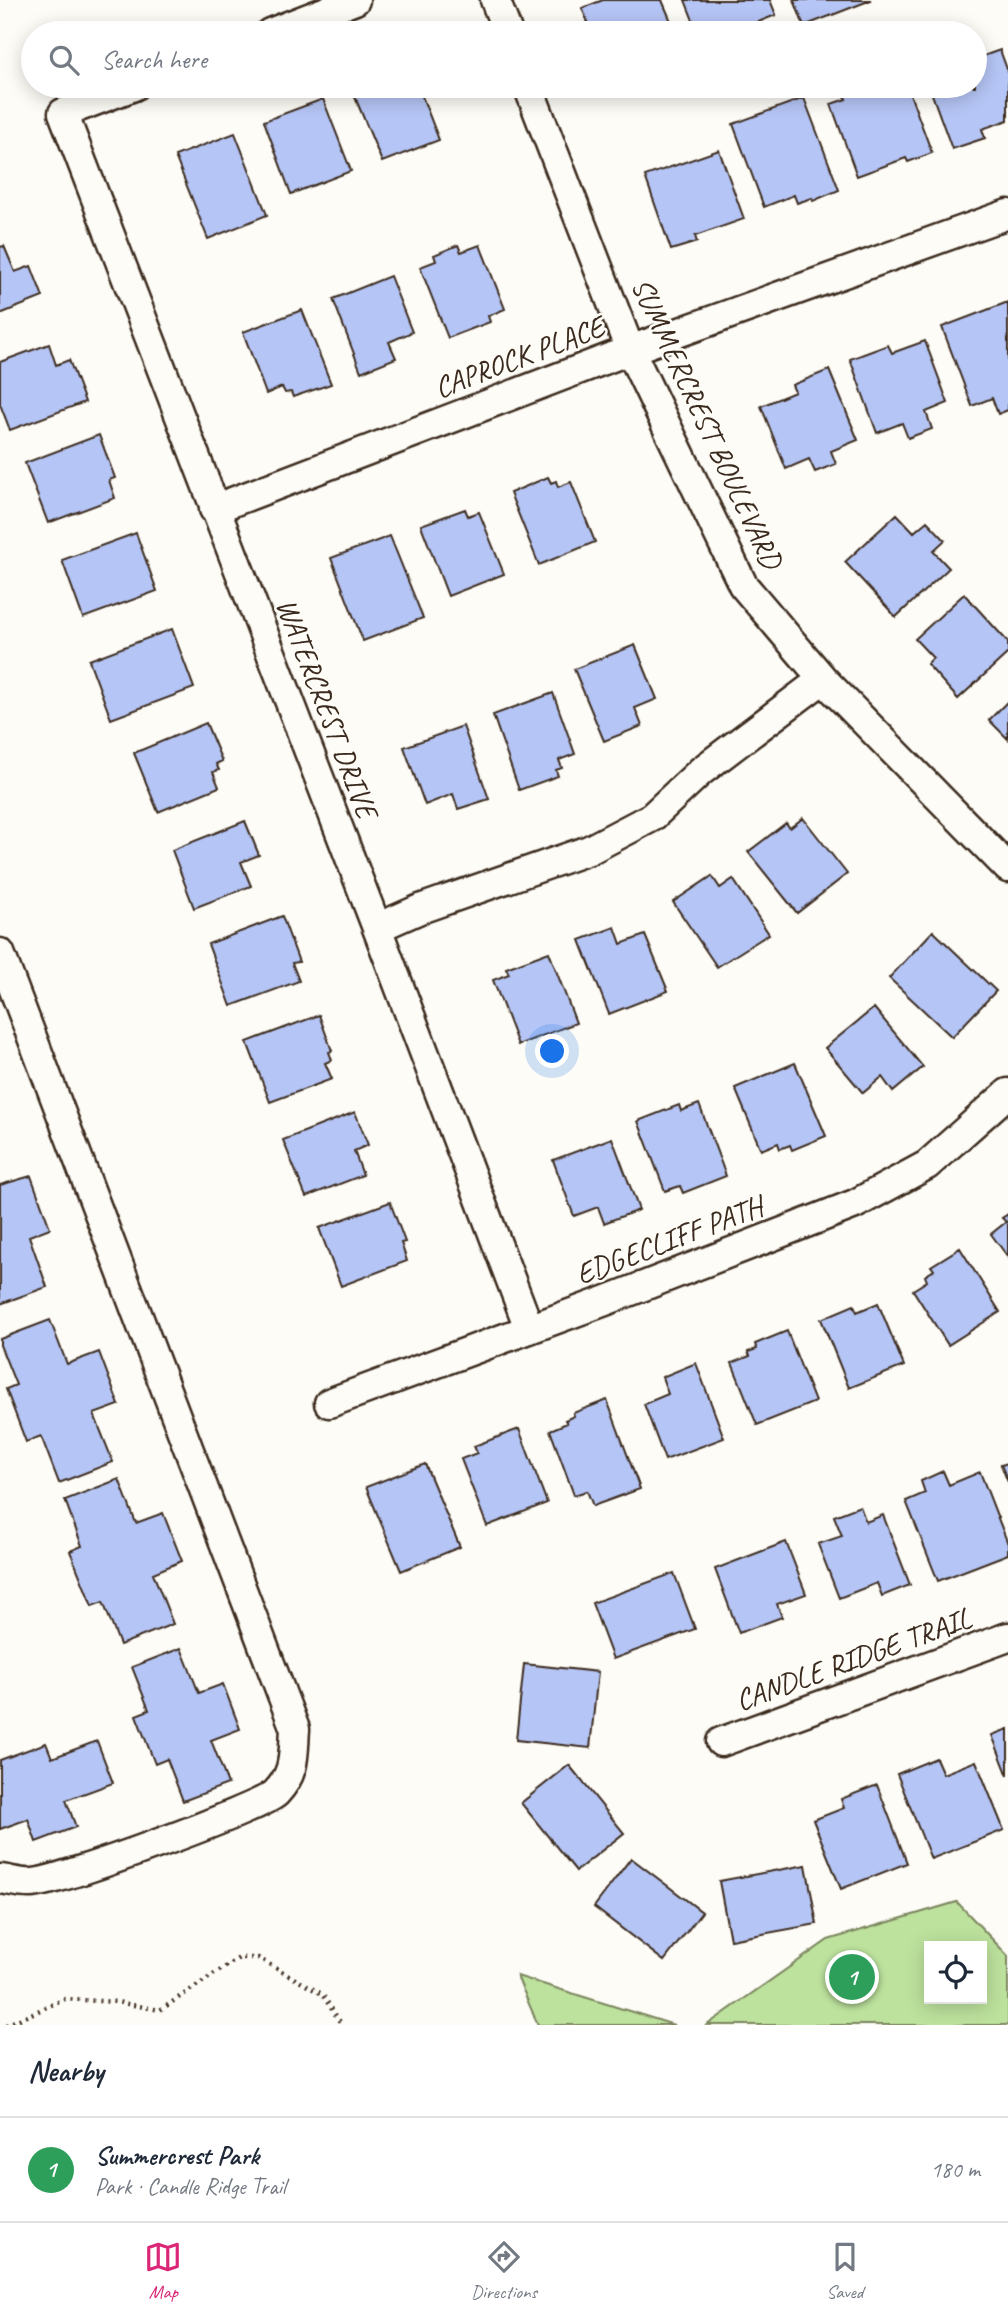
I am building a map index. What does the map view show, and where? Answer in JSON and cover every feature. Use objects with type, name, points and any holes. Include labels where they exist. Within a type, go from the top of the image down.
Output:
[{"type":"street","points":[[301,21],[355,0]]},
{"type":"street","points":[[495,0],[503,21]]},
{"type":"street","name":"WATERCREST DRIVE","points":[[102,98],[63,113],[529,1328]]},
{"type":"street","name":"SUMMERCREST BOULEVARD","points":[[533,98],[630,350],[743,585],[822,679],[1008,868]]},
{"type":"street","name":"CAPROCK PLACE","points":[[214,509],[630,350],[1008,214]]},
{"type":"street","points":[[377,928],[420,909],[589,850],[652,817],[701,772],[822,679]]},
{"type":"street","points":[[0,953],[295,1729],[291,1772],[274,1794],[232,1813],[68,1875],[32,1883],[0,1879]]},
{"type":"street","name":"EDGECLIFF PATH","points":[[329,1403],[855,1204],[927,1166],[1008,1093]]},
{"type":"street","name":"CANDLE RIDGE TRAIL","points":[[721,1742],[1008,1637]]},
{"type":"path","points":[[6,2025],[65,1999],[117,2002],[160,2010],[239,1958],[258,1958],[322,1994],[342,2025]]},
{"type":"green space","points":[[957,1902],[1008,1956],[1008,2025],[707,2025],[828,1940]]},
{"type":"green space","points":[[517,1976],[674,2025],[538,2025]]},
{"type":"building","points":[[603,0],[662,0],[671,21],[587,21],[582,8]]},
{"type":"building","points":[[685,0],[770,0],[776,15],[761,21],[693,21]]},
{"type":"building","points":[[794,0],[871,0],[817,21],[802,21]]},
{"type":"building","points":[[1000,50],[1008,72],[1008,120],[982,129],[985,138],[952,149],[933,98],[987,98],[987,55]]},
{"type":"building","points":[[355,98],[423,98],[439,140],[382,162]]},
{"type":"building","points":[[804,98],[839,190],[813,201],[812,198],[797,203],[794,195],[764,207],[733,124]]},
{"type":"building","points":[[911,98],[932,153],[908,162],[906,158],[857,176],[831,104],[846,99]]},
{"type":"building","points":[[323,99],[351,171],[291,194],[264,121]]},
{"type":"building","points":[[235,133],[267,215],[208,239],[175,156]]},
{"type":"building","points":[[719,150],[744,219],[695,236],[697,242],[671,250],[645,176]]},
{"type":"building","points":[[458,245],[461,252],[480,245],[505,309],[488,316],[490,322],[448,338],[420,267],[436,261],[434,255]]},
{"type":"building","points":[[4,246],[15,272],[31,266],[43,297],[0,314],[0,247]]},
{"type":"building","points":[[390,276],[412,332],[389,342],[396,358],[361,372],[333,299]]},
{"type":"building","points":[[1008,302],[1008,410],[998,414],[992,398],[972,406],[942,327]]},
{"type":"building","points":[[302,310],[331,384],[293,397],[291,392],[285,393],[282,387],[266,394],[243,332]]},
{"type":"building","points":[[925,341],[948,403],[926,412],[932,429],[908,438],[902,423],[877,433],[850,359],[888,345],[892,353]]},
{"type":"building","points":[[49,344],[56,365],[69,360],[85,402],[10,430],[0,404],[0,362]]},
{"type":"building","points":[[829,370],[858,440],[831,451],[836,464],[815,472],[809,459],[786,469],[761,406],[795,392],[792,385]]},
{"type":"building","points":[[99,435],[115,478],[109,480],[115,498],[48,523],[25,463]]},
{"type":"building","points":[[548,477],[551,483],[556,481],[558,487],[571,482],[595,542],[539,565],[510,493]]},
{"type":"building","points":[[465,509],[468,516],[479,512],[504,574],[448,596],[421,525]]},
{"type":"building","points":[[897,514],[914,532],[927,521],[945,540],[933,551],[949,568],[896,617],[845,562]]},
{"type":"building","points":[[136,533],[157,591],[83,618],[62,560]]},
{"type":"building","points":[[390,536],[423,618],[363,641],[331,558]]},
{"type":"building","points":[[964,594],[1008,642],[1008,653],[958,699],[927,664],[933,658],[915,639]]},
{"type":"building","points":[[172,629],[194,688],[111,719],[89,660]]},
{"type":"building","points":[[635,645],[657,699],[635,708],[642,726],[604,741],[574,669]]},
{"type":"building","points":[[553,693],[575,754],[559,760],[562,768],[556,770],[558,776],[519,790],[493,715]]},
{"type":"building","points":[[1008,701],[1008,739],[989,720]]},
{"type":"building","points":[[206,723],[222,761],[216,764],[219,770],[213,772],[219,787],[158,812],[134,753]]},
{"type":"building","points":[[463,726],[489,799],[458,809],[453,794],[425,805],[404,747]]},
{"type":"building","points":[[803,818],[847,874],[797,913],[748,852],[786,823],[790,828]]},
{"type":"building","points":[[245,821],[259,855],[241,862],[251,886],[194,908],[172,850]]},
{"type":"building","points":[[712,876],[720,888],[733,879],[769,934],[717,967],[673,902]]},
{"type":"building","points":[[282,916],[299,962],[292,963],[299,981],[231,1006],[208,944]]},
{"type":"building","points":[[615,927],[621,944],[645,935],[668,991],[609,1014],[580,940]]},
{"type":"building","points":[[933,931],[996,991],[952,1037],[889,978]]},
{"type":"building","points":[[549,952],[576,1023],[518,1045],[493,980],[509,974],[506,968]]},
{"type":"building","points":[[874,1008],[923,1067],[893,1092],[882,1077],[863,1093],[825,1048]]},
{"type":"building","points":[[319,1015],[332,1051],[329,1052],[332,1060],[325,1063],[332,1079],[270,1102],[247,1042]]},
{"type":"building","points":[[795,1063],[826,1136],[792,1150],[790,1145],[780,1149],[778,1143],[761,1150],[735,1088]]},
{"type":"building","points":[[699,1104],[726,1176],[683,1193],[680,1186],[665,1191],[638,1121],[679,1105],[681,1111]]},
{"type":"building","points":[[355,1112],[368,1145],[354,1151],[363,1175],[306,1197],[283,1140]]},
{"type":"building","points":[[612,1138],[639,1210],[604,1223],[598,1207],[574,1216],[553,1160]]},
{"type":"building","points":[[31,1176],[50,1228],[29,1236],[47,1287],[0,1304],[0,1185]]},
{"type":"building","points":[[390,1202],[405,1242],[401,1243],[407,1261],[341,1286],[319,1228]]},
{"type":"building","points":[[1008,1214],[1008,1257],[991,1234],[1006,1222],[1002,1218]]},
{"type":"building","points":[[960,1248],[1000,1312],[948,1345],[913,1290],[927,1281],[925,1276],[934,1270],[931,1266]]},
{"type":"building","points":[[878,1303],[904,1366],[849,1388],[821,1319],[854,1305],[857,1312]]},
{"type":"building","points":[[50,1320],[67,1364],[99,1352],[119,1405],[94,1414],[113,1462],[59,1483],[41,1436],[26,1442],[6,1389],[16,1385],[0,1345],[0,1339]]},
{"type":"building","points":[[787,1331],[815,1402],[757,1425],[732,1363],[750,1356],[748,1352],[757,1349],[755,1344]]},
{"type":"building","points":[[696,1363],[724,1438],[665,1460],[644,1404],[668,1394],[662,1377]]},
{"type":"building","points":[[607,1400],[640,1489],[593,1506],[587,1491],[574,1495],[550,1430],[567,1423],[565,1420],[574,1416],[573,1413]]},
{"type":"building","points":[[519,1429],[547,1503],[487,1526],[461,1459],[477,1453],[474,1446]]},
{"type":"building","points":[[1008,1463],[1008,1482],[1001,1465]]},
{"type":"building","points":[[425,1464],[460,1547],[401,1571],[366,1487]]},
{"type":"building","points":[[943,1471],[949,1485],[980,1472],[1008,1544],[1008,1554],[938,1581],[906,1501],[925,1493],[921,1481]]},
{"type":"building","points":[[119,1479],[136,1523],[163,1513],[182,1561],[153,1573],[173,1624],[120,1645],[103,1602],[92,1606],[70,1551],[82,1546],[65,1500]]},
{"type":"building","points":[[860,1506],[866,1522],[883,1515],[910,1585],[882,1596],[877,1583],[839,1598],[818,1544],[842,1536],[834,1516]]},
{"type":"building","points":[[786,1542],[806,1594],[777,1604],[782,1617],[739,1633],[715,1569]]},
{"type":"building","points":[[674,1573],[695,1629],[613,1659],[592,1603]]},
{"type":"building","points":[[181,1648],[199,1693],[223,1684],[240,1729],[211,1740],[228,1784],[183,1801],[167,1759],[155,1764],[136,1715],[149,1710],[132,1667]]},
{"type":"building","points":[[524,1664],[598,1672],[590,1748],[516,1740]]},
{"type":"building","points":[[1008,1729],[1008,1776],[992,1735]]},
{"type":"building","points":[[97,1741],[113,1783],[66,1800],[76,1827],[36,1842],[28,1819],[0,1829],[0,1760],[46,1743],[52,1758]]},
{"type":"building","points":[[936,1758],[943,1774],[976,1761],[1004,1830],[931,1859],[897,1774]]},
{"type":"building","points":[[569,1765],[624,1833],[576,1871],[521,1803]]},
{"type":"building","points":[[877,1785],[907,1863],[841,1889],[813,1820],[844,1808],[841,1799]]},
{"type":"building","points":[[631,1858],[702,1912],[664,1961],[594,1907]]},
{"type":"building","points":[[806,1865],[817,1924],[730,1940],[719,1881]]},
{"type":"place","name":"Summercrest Park","points":[[852,1977]]}]
